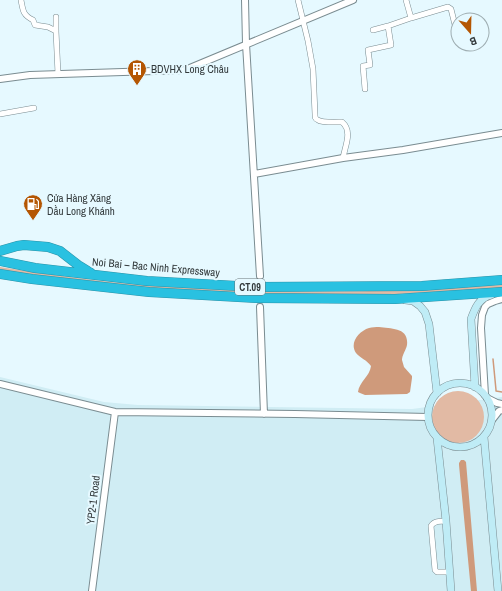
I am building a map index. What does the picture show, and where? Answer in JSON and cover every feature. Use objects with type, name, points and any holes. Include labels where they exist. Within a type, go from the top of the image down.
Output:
[{"type":"highway","points":[[0,251],[24,245],[54,248],[94,275]]},
{"type":"highway","name":"Noi Bai – Bac Ninh Expressway","points":[[0,262],[35,268],[147,281],[256,287],[422,286],[502,280]]},
{"type":"highway","name":"CT.09","points":[[0,274],[149,292],[256,298],[395,299],[502,296]]},
{"type":"main road","points":[[475,387],[471,319],[474,309],[486,296],[502,296]]},
{"type":"main road","points":[[395,299],[413,301],[425,312],[429,324],[437,393]]},
{"type":"main road","points":[[465,384],[475,387],[486,396],[492,409],[492,420],[489,429],[484,437],[469,446],[461,447],[447,445],[437,438],[431,429],[428,417],[431,402],[437,393],[447,386],[465,384]]},
{"type":"main road","points":[[484,437],[498,591]]},
{"type":"main road","points":[[437,438],[446,521],[451,591]]},
{"type":"street","points":[[21,0],[24,14],[33,20],[35,25],[48,27],[56,31]]},
{"type":"street","points":[[245,0],[246,44],[260,276]]},
{"type":"street","points":[[298,0],[313,69],[316,118],[317,120],[321,121],[342,122],[345,124],[348,133],[343,158]]},
{"type":"street","points":[[0,79],[30,75],[185,70],[353,0]]},
{"type":"street","points":[[406,0],[411,18]]},
{"type":"street","points":[[373,30],[450,7],[452,12]]},
{"type":"street","points":[[56,17],[58,74]]},
{"type":"street","points":[[365,89],[363,66],[370,65],[368,50],[391,45],[388,26]]},
{"type":"street","points":[[0,114],[34,108]]},
{"type":"street","points":[[254,174],[343,158],[402,150],[502,133]]},
{"type":"street","points":[[502,296],[485,307],[482,315],[481,328],[486,396],[497,403],[502,404]]},
{"type":"street","points":[[260,307],[264,414]]},
{"type":"street","points":[[0,384],[115,412],[428,417]]},
{"type":"street","points":[[492,420],[502,410]]},
{"type":"street","name":"YP2-1 Road","points":[[92,591],[115,412]]},
{"type":"street","points":[[446,521],[436,522],[431,526],[435,570],[437,572],[450,572]]},
{"type":"shaded area","points":[[0,267],[109,282],[153,286],[257,291],[379,291],[502,285],[502,288],[398,294],[313,296],[174,291],[0,271]]},
{"type":"shaded area","points":[[371,327],[398,330],[405,335],[407,339],[407,345],[402,360],[404,367],[412,376],[410,392],[407,394],[365,395],[358,392],[360,385],[369,373],[371,366],[356,353],[354,349],[354,341],[365,330]]},
{"type":"shaded area","points":[[0,377],[104,402],[138,405],[412,409],[502,397],[502,591],[0,591]]},
{"type":"shaded area","points":[[453,391],[463,391],[473,395],[480,402],[484,412],[484,422],[480,432],[473,439],[463,443],[453,443],[443,439],[436,432],[432,422],[432,412],[436,402],[443,395]]},
{"type":"shaded area","points":[[461,460],[466,462],[477,591],[471,591],[459,465]]},
{"type":"waterway","points":[[493,359],[496,391],[502,392]]},
{"type":"tunnel","points":[[260,276],[260,307]]},
{"type":"place","name":"BDVHX Long Châu","points":[[137,86]]},
{"type":"place","name":"Cửa Hàng Xăng Dầu Long Khánh","points":[[33,221]]}]
